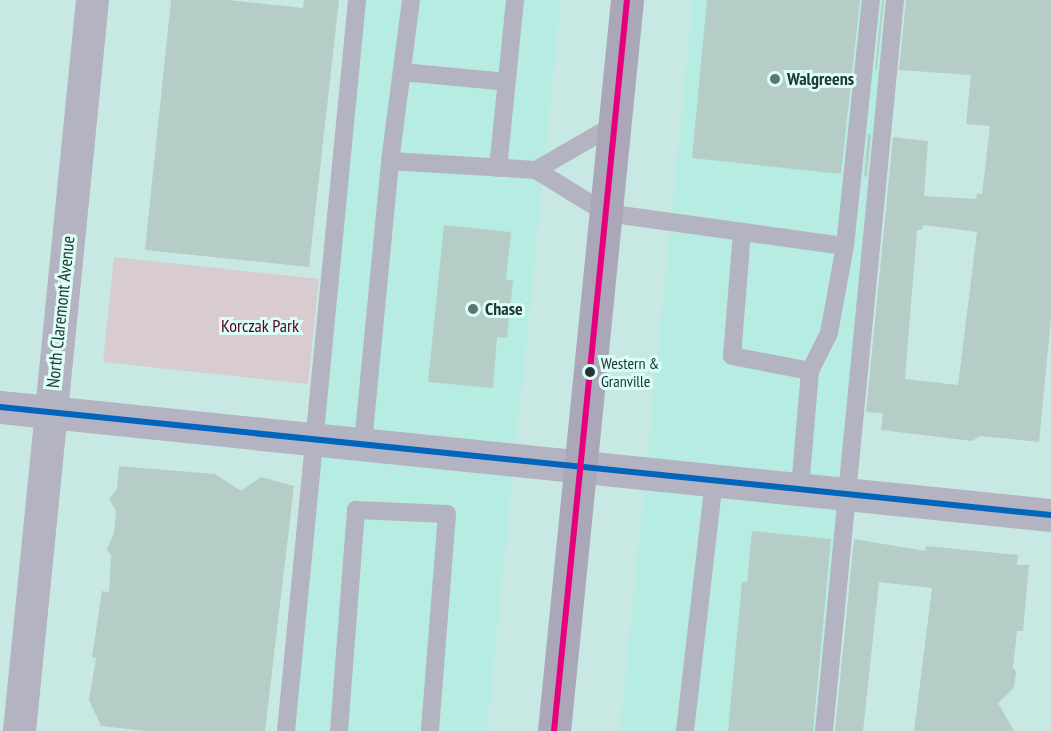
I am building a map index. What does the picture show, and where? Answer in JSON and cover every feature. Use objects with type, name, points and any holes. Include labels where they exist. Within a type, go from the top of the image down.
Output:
[{"type":"main road","points":[[554,731],[627,0]]},
{"type":"street","name":"North Claremont Avenue","points":[[19,731],[92,0]]},
{"type":"street","points":[[0,407],[1051,514]]},
{"type":"lane","points":[[286,731],[357,0]]},
{"type":"lane","points":[[363,443],[390,161],[411,0]]},
{"type":"lane","points":[[498,168],[515,0]]},
{"type":"lane","points":[[800,488],[810,371],[829,333],[845,246],[871,0]]},
{"type":"lane","points":[[824,731],[895,0]]},
{"type":"lane","points":[[402,72],[507,82]]},
{"type":"lane","points":[[536,170],[614,125]]},
{"type":"lane","points":[[390,161],[536,170],[606,213],[845,246]]},
{"type":"lane","points":[[742,232],[732,356],[810,371]]},
{"type":"lane","points":[[685,731],[714,479]]},
{"type":"lane","points":[[339,731],[356,510],[447,514],[430,731]]},
{"type":"shaded area","points":[[350,0],[561,0],[487,731],[277,731]]},
{"type":"shaded area","points":[[693,0],[896,0],[823,731],[620,731]]},
{"type":"green space","name":"Korczak Park","points":[[114,257],[319,279],[308,384],[103,362]]},
{"type":"building","points":[[171,0],[228,0],[303,8],[304,0],[339,0],[309,267],[145,250]]},
{"type":"building","name":"Walgreens","points":[[707,0],[860,0],[841,174],[692,158]]},
{"type":"building","points":[[882,0],[884,0],[877,69],[875,69]]},
{"type":"building","points":[[906,0],[1051,0],[1051,319],[1039,442],[980,436],[972,441],[881,430],[883,413],[866,412],[893,137],[928,141],[924,196],[976,199],[977,193],[982,194],[990,126],[966,124],[971,75],[899,70]],"holes":[[[923,225],[977,232],[958,385],[905,379],[917,230],[922,230]]]},
{"type":"building","points":[[868,134],[871,135],[867,177],[864,176]]},
{"type":"building","name":"Chase","points":[[444,225],[511,232],[506,280],[513,280],[507,338],[497,337],[493,388],[428,382]]},
{"type":"building","points":[[119,466],[215,474],[241,491],[261,477],[294,486],[265,731],[145,731],[101,726],[89,700],[96,658],[92,657],[102,591],[109,592],[111,556],[107,549],[114,533],[116,511],[109,499],[117,489]]},
{"type":"building","points":[[752,531],[831,539],[813,731],[728,731],[742,582],[747,582]]},
{"type":"building","points":[[854,539],[925,551],[926,546],[1018,555],[1017,565],[1029,565],[1023,631],[1017,631],[1013,667],[1016,672],[1014,688],[998,703],[1014,731],[914,731],[932,588],[879,582],[863,731],[835,731]]},
{"type":"transit line","points":[[554,731],[627,0]]},
{"type":"transit line","points":[[0,407],[1051,515]]},
{"type":"place","name":"Walgreens","points":[[775,79]]},
{"type":"place","name":"Chase","points":[[473,309]]},
{"type":"place","name":"Western & Granville","points":[[590,372]]}]
